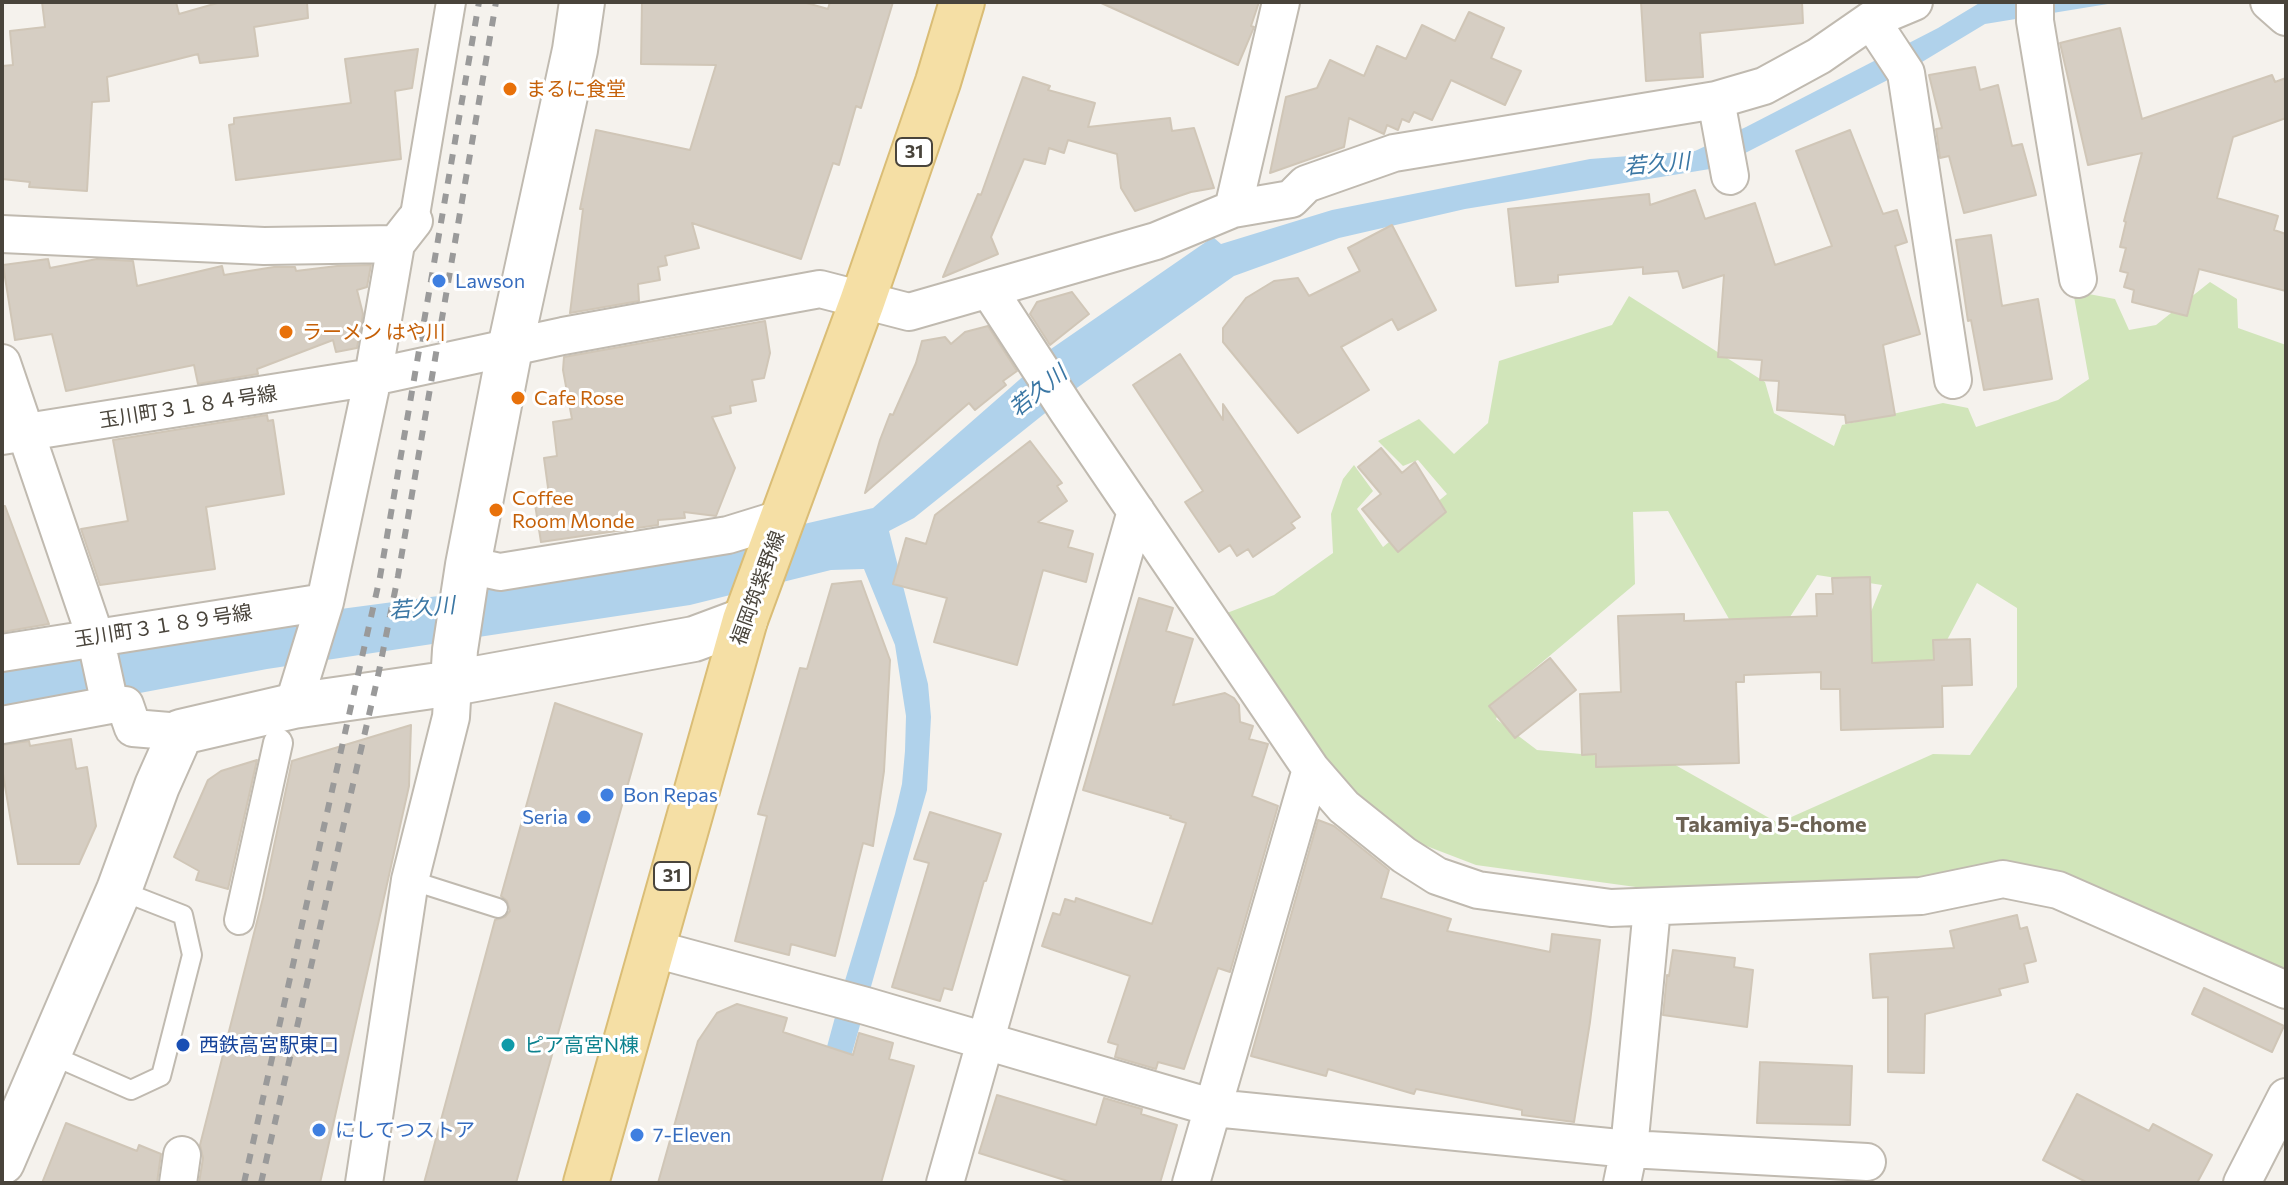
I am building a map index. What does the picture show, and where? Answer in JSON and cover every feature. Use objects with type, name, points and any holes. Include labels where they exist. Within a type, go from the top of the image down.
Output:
[{"type":"main road","name":"福岡筑紫野線","points":[[586,1183],[745,620],[862,302],[938,82],[962,2]]},
{"type":"street","points":[[239,920],[292,707],[325,602],[405,233],[451,2]]},
{"type":"street","points":[[364,1183],[410,880],[451,717],[466,572],[510,348],[575,50],[582,2]]},
{"type":"street","points":[[1233,209],[1281,2]]},
{"type":"street","name":"玉川町３１８４号線","points":[[14,435],[373,377],[820,289],[909,312],[1156,241],[1233,209],[1291,199],[1306,184],[1394,153],[1718,109],[1914,2]]},
{"type":"street","points":[[2269,2],[2286,17]]},
{"type":"street","points":[[2035,12],[2078,279]]},
{"type":"street","points":[[1874,24],[1906,73],[1953,380]]},
{"type":"street","points":[[1718,109],[1730,176]]},
{"type":"street","points":[[2,234],[264,246],[405,233]]},
{"type":"street","points":[[989,290],[1311,769],[1344,807],[1404,855],[1437,876],[1478,890],[1611,908],[1921,896],[2003,879],[2058,890],[2286,990]]},
{"type":"street","points":[[2,363],[14,435],[95,636],[110,705]]},
{"type":"street","points":[[945,1183],[1136,511]]},
{"type":"street","points":[[466,572],[500,572],[728,535],[781,523]]},
{"type":"street","name":"玉川町３１８９号線","points":[[2,653],[325,602]]},
{"type":"street","points":[[2,725],[110,705],[125,705],[133,728],[181,732],[454,667],[694,639],[745,620]]},
{"type":"street","points":[[2,1162],[119,890],[157,786],[181,732]]},
{"type":"street","points":[[1191,1183],[1311,769]]},
{"type":"street","points":[[1626,1166],[1652,908]]},
{"type":"street","points":[[651,948],[1214,1108],[1626,1166],[1867,1162]]},
{"type":"street","points":[[2242,1183],[2286,1097]]},
{"type":"lane","points":[[410,880],[498,908]]},
{"type":"lane","points":[[49,1054],[131,1090],[161,1076],[192,955],[183,915],[119,890]]},
{"type":"green space","points":[[2210,282],[2237,299],[2238,328],[2286,345],[2286,969],[2060,877],[1918,885],[1643,888],[1476,865],[1403,837],[1320,765],[1219,616],[1274,595],[1333,553],[1331,514],[1343,479],[1354,465],[1373,491],[1357,509],[1383,547],[1447,494],[1418,460],[1403,466],[1378,441],[1419,419],[1454,454],[1488,423],[1499,361],[1612,325],[1629,296],[1765,382],[1774,413],[1834,446],[1842,425],[1943,403],[1968,408],[1976,427],[2058,400],[2089,379],[2073,291],[2115,299],[2129,330],[2156,325]],"holes":[[[1668,511],[1733,626],[1790,617],[1817,575],[1882,585],[1848,668],[1936,661],[1977,583],[2017,608],[2017,687],[1970,755],[1933,754],[1778,823],[1670,762],[1537,750],[1496,719],[1509,690],[1635,584],[1633,512]]]},
{"type":"water","name":"若久川","points":[[1981,2],[2120,2],[1985,24],[1917,65],[1716,168],[1465,209],[1339,238],[1234,276],[1074,390],[914,518],[889,531],[928,684],[931,717],[927,790],[815,1183],[790,1183],[844,984],[895,814],[905,751],[906,716],[895,645],[864,569],[831,570],[690,605],[267,669],[2,719],[2,664],[288,616],[491,589],[628,559],[709,546],[873,508],[1048,351],[1213,237],[1221,244],[1332,210],[1590,159],[1695,151],[1938,28]]},
{"type":"building","points":[[42,2],[176,2],[179,14],[221,2],[307,2],[308,18],[254,27],[258,56],[200,63],[198,54],[107,77],[109,101],[92,102],[87,191],[29,187],[30,182],[2,179],[2,66],[13,65],[10,31],[45,27]]},
{"type":"building","points":[[642,2],[803,2],[828,9],[830,2],[893,2],[861,108],[856,106],[839,165],[833,163],[801,259],[692,223],[699,248],[665,256],[667,265],[658,267],[660,280],[638,284],[639,301],[570,313],[583,209],[580,209],[596,130],[690,150],[716,65],[641,64]]},
{"type":"building","points":[[1099,2],[1259,2],[1251,26],[1254,27],[1238,65]]},
{"type":"building","points":[[1641,2],[1802,2],[1803,23],[1700,33],[1703,77],[1646,81]]},
{"type":"building","points":[[1469,12],[1504,28],[1491,58],[1521,71],[1505,105],[1451,80],[1432,120],[1414,112],[1409,122],[1402,119],[1398,130],[1387,125],[1384,134],[1349,118],[1344,147],[1270,173],[1286,97],[1317,88],[1330,60],[1364,76],[1377,46],[1406,59],[1422,25],[1455,41]]},
{"type":"building","points":[[2120,28],[2142,119],[2272,75],[2275,82],[2286,78],[2286,118],[2233,137],[2217,198],[2278,216],[2274,230],[2286,234],[2286,291],[2199,269],[2187,316],[2132,302],[2134,290],[2124,287],[2128,273],[2120,271],[2126,248],[2120,247],[2142,153],[2088,165],[2060,43]]},
{"type":"building","points":[[418,49],[412,88],[395,91],[401,159],[236,180],[229,125],[234,124],[234,118],[351,103],[345,59]]},
{"type":"building","points":[[1975,67],[1980,90],[1998,85],[2012,146],[2022,144],[2036,195],[1964,213],[1949,156],[1940,158],[1936,129],[1942,128],[1929,75]]},
{"type":"building","points":[[1023,77],[1050,86],[1048,90],[1095,103],[1088,127],[1170,118],[1172,131],[1194,128],[1214,188],[1191,192],[1135,211],[1121,188],[1117,154],[1068,140],[1064,153],[1049,148],[1045,164],[1024,159],[991,237],[998,254],[943,277],[978,194],[981,195]]},
{"type":"building","points":[[1850,130],[1883,214],[1897,210],[1907,242],[1895,246],[1920,334],[1883,345],[1895,415],[1846,423],[1845,415],[1777,410],[1779,381],[1760,380],[1762,360],[1718,357],[1724,275],[1683,288],[1678,271],[1643,274],[1643,267],[1558,275],[1558,282],[1516,286],[1508,209],[1649,194],[1650,205],[1695,190],[1705,219],[1755,203],[1775,265],[1832,246],[1796,151]]},
{"type":"building","points":[[1392,225],[1436,310],[1398,330],[1392,319],[1341,347],[1369,390],[1298,433],[1223,342],[1223,328],[1246,298],[1274,281],[1298,278],[1309,296],[1360,271],[1348,248]]},
{"type":"building","points":[[1991,235],[2002,306],[2038,299],[2052,379],[1984,390],[1971,320],[1968,321],[1956,240]]},
{"type":"building","points":[[48,259],[50,268],[97,259],[133,261],[137,286],[222,266],[224,275],[274,267],[295,267],[296,271],[371,265],[367,287],[357,290],[363,314],[357,348],[336,352],[333,340],[257,369],[258,374],[198,384],[194,365],[66,391],[52,334],[15,340],[3,265]]},
{"type":"building","points":[[1072,292],[1089,314],[1050,345],[1030,314],[1037,302]]},
{"type":"building","points":[[765,321],[770,353],[764,378],[752,380],[756,401],[730,406],[731,413],[712,417],[735,468],[716,516],[684,512],[685,518],[658,520],[658,525],[541,542],[534,498],[549,495],[544,458],[557,456],[553,422],[572,419],[563,370],[564,357]]},
{"type":"building","points":[[988,326],[1017,371],[1003,381],[1006,385],[975,410],[969,403],[865,493],[880,440],[916,363],[922,341],[945,337],[951,344],[965,332]]},
{"type":"building","points":[[1180,354],[1223,420],[1223,404],[1300,517],[1291,523],[1295,528],[1253,557],[1248,549],[1237,556],[1230,545],[1219,552],[1185,502],[1203,491],[1133,385]]},
{"type":"building","points":[[267,415],[268,421],[273,420],[284,494],[206,507],[215,569],[100,585],[81,529],[128,521],[113,440]]},
{"type":"building","points":[[1030,441],[1062,483],[1057,486],[1067,501],[1038,522],[1073,531],[1068,547],[1093,554],[1086,582],[1043,570],[1017,665],[934,642],[947,598],[893,584],[906,538],[926,544],[935,515]]},
{"type":"building","points":[[1381,448],[1402,473],[1415,462],[1446,512],[1398,552],[1362,509],[1381,494],[1358,467]]},
{"type":"building","points":[[2,506],[5,506],[49,624],[2,632]]},
{"type":"building","points":[[1870,577],[1872,663],[1934,660],[1933,640],[1970,639],[1972,685],[1942,686],[1943,727],[1841,730],[1840,689],[1821,689],[1821,672],[1744,675],[1744,682],[1736,682],[1739,763],[1596,767],[1596,754],[1582,755],[1580,694],[1621,692],[1618,616],[1684,614],[1684,621],[1817,616],[1816,594],[1833,594],[1832,578]]},
{"type":"building","points":[[861,581],[890,660],[884,771],[873,846],[863,843],[835,956],[791,944],[789,955],[735,941],[767,816],[758,814],[800,668],[807,669],[832,584]]},
{"type":"building","points":[[1139,598],[1173,608],[1166,631],[1193,639],[1173,705],[1225,693],[1234,698],[1239,705],[1240,722],[1253,726],[1249,739],[1268,744],[1252,796],[1278,806],[1230,972],[1218,968],[1184,1069],[1158,1062],[1156,1069],[1115,1057],[1118,1045],[1108,1042],[1130,976],[1042,946],[1053,913],[1060,915],[1065,899],[1075,902],[1076,898],[1152,924],[1186,823],[1083,790]]},
{"type":"building","points":[[1550,658],[1576,690],[1515,738],[1489,706]]},
{"type":"building","name":"ピア高宮N棟","points":[[555,703],[642,734],[516,1183],[424,1183],[495,920],[505,917],[510,911],[507,901],[501,896]]},
{"type":"building","points":[[411,725],[409,786],[320,1183],[199,1183],[203,1158],[200,1145],[263,898],[292,761]]},
{"type":"building","points":[[71,739],[76,769],[87,767],[96,826],[79,864],[18,864],[2,768],[2,745],[29,741],[30,746]]},
{"type":"building","points":[[257,760],[228,889],[196,880],[199,871],[174,857],[208,780],[221,771]]},
{"type":"building","points":[[930,812],[1001,834],[952,990],[944,988],[940,1001],[892,987],[929,863],[914,859]]},
{"type":"building","points":[[1318,820],[1334,826],[1389,870],[1381,898],[1451,919],[1447,931],[1550,952],[1552,934],[1600,940],[1574,1122],[1522,1115],[1522,1110],[1416,1089],[1414,1094],[1328,1069],[1326,1076],[1251,1056]]},
{"type":"building","points":[[2017,915],[2020,929],[2027,927],[2036,961],[2024,964],[2028,982],[1999,989],[2001,995],[1925,1014],[1924,1073],[1888,1072],[1888,997],[1873,998],[1870,954],[1954,948],[1950,931]]},
{"type":"building","points":[[1673,950],[1735,958],[1734,967],[1753,970],[1747,1027],[1663,1015]]},
{"type":"building","points":[[2204,988],[2284,1026],[2272,1052],[2192,1014]]},
{"type":"building","points":[[737,1004],[787,1018],[783,1032],[853,1055],[859,1033],[893,1043],[889,1059],[914,1066],[881,1183],[658,1183],[698,1041],[717,1013]]},
{"type":"building","points":[[1760,1062],[1852,1066],[1850,1125],[1757,1123]]},
{"type":"building","points":[[2077,1094],[2149,1131],[2153,1124],[2212,1155],[2197,1183],[2088,1183],[2043,1160]]},
{"type":"building","points":[[997,1095],[1096,1125],[1104,1098],[1142,1109],[1141,1114],[1177,1125],[1160,1183],[1074,1183],[979,1153]]},
{"type":"building","points":[[66,1123],[137,1151],[139,1145],[161,1154],[157,1183],[42,1183]]},
{"type":"railway","points":[[244,1183],[380,577],[479,2]]},
{"type":"railway","points":[[261,1183],[378,676],[398,576],[496,2]]},
{"type":"place","name":"まるに食堂","points":[[510,89]]},
{"type":"place","name":"Lawson","points":[[439,281]]},
{"type":"place","name":"ラーメン はや川","points":[[286,332]]},
{"type":"place","name":"Cafe Rose","points":[[518,398]]},
{"type":"place","name":"Coffee Room Monde","points":[[496,510]]},
{"type":"place","name":"Bon Repas","points":[[607,795]]},
{"type":"place","name":"Seria","points":[[584,817]]},
{"type":"place","name":"西鉄高宮駅東口","points":[[183,1045]]},
{"type":"place","name":"ピア高宮N棟","points":[[508,1045]]},
{"type":"place","name":"にしてつストア","points":[[319,1130]]},
{"type":"place","name":"7-Eleven","points":[[637,1135]]},
{"type":"district","name":"Takamiya 5-chome","points":[[1771,825]]}]
